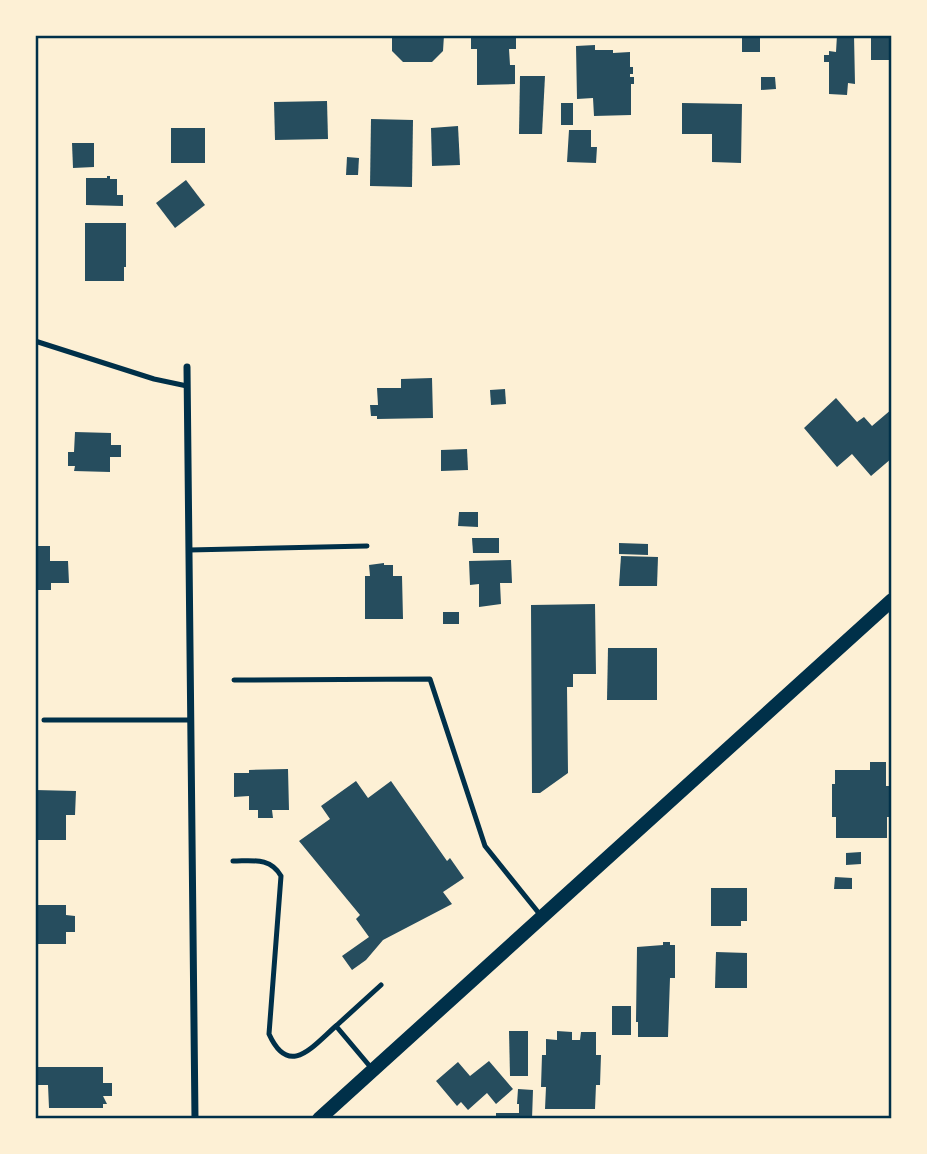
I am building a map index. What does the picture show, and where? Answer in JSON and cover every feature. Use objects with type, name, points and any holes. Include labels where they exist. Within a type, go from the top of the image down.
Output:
[{"type":"main road","points":[[319,1119],[892,600]]},
{"type":"street","points":[[187,367],[195,1119]]},
{"type":"lane","points":[[35,341],[154,379],[187,386]]},
{"type":"lane","points":[[189,550],[367,547]]},
{"type":"lane","points":[[234,680],[430,679],[485,846],[542,917]]},
{"type":"lane","points":[[44,720],[191,720]]},
{"type":"lane","points":[[233,861],[268,862],[276,867],[281,877],[270,1034],[282,1054],[293,1057],[304,1055],[381,985]]},
{"type":"lane","points":[[336,1026],[373,1070]]},
{"type":"building","points":[[392,35],[444,35],[443,51],[432,62],[403,62],[392,51]]},
{"type":"building","points":[[471,35],[516,35],[516,49],[509,49],[510,65],[515,65],[515,84],[477,85],[477,49],[471,49]]},
{"type":"building","points":[[742,35],[760,35],[760,52],[742,52]]},
{"type":"building","points":[[837,35],[854,35],[855,84],[848,83],[847,95],[829,94],[829,62],[824,62],[824,55],[829,55],[829,51],[836,52]]},
{"type":"building","points":[[871,35],[892,35],[892,60],[871,60]]},
{"type":"building","points":[[595,45],[595,50],[630,52],[633,74],[630,74],[630,77],[634,77],[634,84],[631,84],[631,115],[594,116],[593,98],[577,99],[576,46]]},
{"type":"building","points":[[520,76],[545,76],[542,134],[519,134]]},
{"type":"building","points":[[761,77],[775,77],[776,89],[761,90]]},
{"type":"building","points":[[327,101],[328,139],[275,140],[274,102]]},
{"type":"building","points":[[561,103],[573,103],[573,125],[561,125]]},
{"type":"building","points":[[682,103],[742,104],[741,163],[712,162],[712,134],[682,134]]},
{"type":"building","points":[[371,119],[413,120],[412,187],[370,186]]},
{"type":"building","points":[[458,126],[460,165],[432,166],[431,128]]},
{"type":"building","points":[[171,128],[205,128],[205,163],[171,163]]},
{"type":"building","points":[[569,130],[591,130],[591,147],[597,147],[596,163],[567,162]]},
{"type":"building","points":[[72,143],[94,143],[94,167],[73,168]]},
{"type":"building","points":[[347,157],[359,158],[358,175],[346,175]]},
{"type":"building","points":[[107,176],[117,179],[117,195],[123,195],[123,206],[86,205],[86,178]]},
{"type":"building","points":[[186,180],[205,205],[175,228],[156,203]]},
{"type":"building","points":[[85,223],[126,223],[124,281],[85,281]]},
{"type":"building","points":[[432,378],[433,418],[377,419],[377,416],[371,416],[370,405],[378,405],[377,388],[401,388],[401,379]]},
{"type":"building","points":[[505,389],[506,404],[491,405],[490,390]]},
{"type":"building","points":[[836,398],[857,422],[864,417],[872,426],[892,409],[892,458],[871,476],[852,454],[837,467],[804,428]]},
{"type":"building","points":[[75,432],[111,433],[111,445],[121,445],[121,457],[110,457],[110,472],[74,471],[75,466],[68,466],[68,452],[74,452]]},
{"type":"building","points":[[467,449],[468,470],[441,471],[441,450]]},
{"type":"building","points":[[459,512],[478,512],[478,527],[458,526]]},
{"type":"building","points":[[472,538],[499,538],[499,553],[473,553]]},
{"type":"building","points":[[619,543],[648,544],[648,555],[619,554]]},
{"type":"building","points":[[35,546],[50,546],[50,561],[68,561],[69,583],[51,583],[51,590],[35,590]]},
{"type":"building","points":[[621,556],[658,557],[657,586],[619,586]]},
{"type":"building","points":[[511,560],[512,583],[500,583],[501,604],[479,607],[479,584],[470,585],[469,561]]},
{"type":"building","points":[[369,565],[393,565],[393,576],[402,576],[403,619],[365,619],[365,576],[370,576]]},
{"type":"building","points":[[595,604],[596,674],[573,674],[573,687],[567,687],[568,773],[540,793],[532,793],[531,605]]},
{"type":"building","points":[[443,612],[459,612],[459,624],[443,624]]},
{"type":"building","points":[[608,648],[657,648],[657,700],[607,700]]},
{"type":"building","points":[[870,762],[886,762],[886,786],[891,786],[887,838],[836,838],[836,817],[832,817],[832,784],[835,784],[835,770],[870,770]]},
{"type":"building","points":[[288,769],[289,810],[272,810],[273,818],[258,818],[258,810],[249,810],[249,796],[234,797],[234,773]]},
{"type":"building","points":[[356,781],[368,798],[391,781],[447,861],[450,858],[464,878],[443,892],[452,904],[383,940],[366,960],[352,970],[342,956],[369,937],[356,919],[360,915],[299,841],[330,819],[321,806]]},
{"type":"building","points":[[35,790],[76,791],[75,815],[66,815],[66,840],[35,840]]},
{"type":"building","points":[[861,852],[861,864],[846,865],[846,853]]},
{"type":"building","points":[[835,877],[852,878],[852,889],[834,889]]},
{"type":"building","points":[[711,888],[747,888],[747,921],[741,921],[741,926],[711,926]]},
{"type":"building","points":[[36,905],[66,905],[66,915],[75,916],[75,932],[66,932],[66,944],[35,944]]},
{"type":"building","points":[[663,942],[675,945],[675,978],[670,978],[668,1037],[638,1037],[637,947],[663,945]]},
{"type":"building","points":[[716,952],[747,953],[747,988],[715,988]]},
{"type":"building","points":[[612,1006],[631,1006],[631,1035],[612,1035]]},
{"type":"building","points":[[509,1031],[528,1031],[528,1076],[510,1076]]},
{"type":"building","points":[[557,1031],[572,1032],[572,1040],[580,1040],[581,1032],[596,1032],[596,1055],[601,1055],[600,1085],[596,1085],[595,1109],[545,1109],[546,1087],[541,1087],[542,1055],[546,1055],[546,1039],[557,1040]]},
{"type":"building","points":[[489,1061],[513,1089],[496,1104],[487,1093],[468,1110],[461,1102],[457,1106],[436,1081],[458,1062],[470,1076]]},
{"type":"building","points":[[35,1067],[103,1067],[103,1083],[112,1083],[112,1096],[103,1096],[107,1104],[103,1104],[103,1108],[49,1108],[48,1085],[35,1085]]},
{"type":"building","points":[[518,1089],[533,1090],[532,1119],[496,1119],[496,1113],[519,1113]]}]
